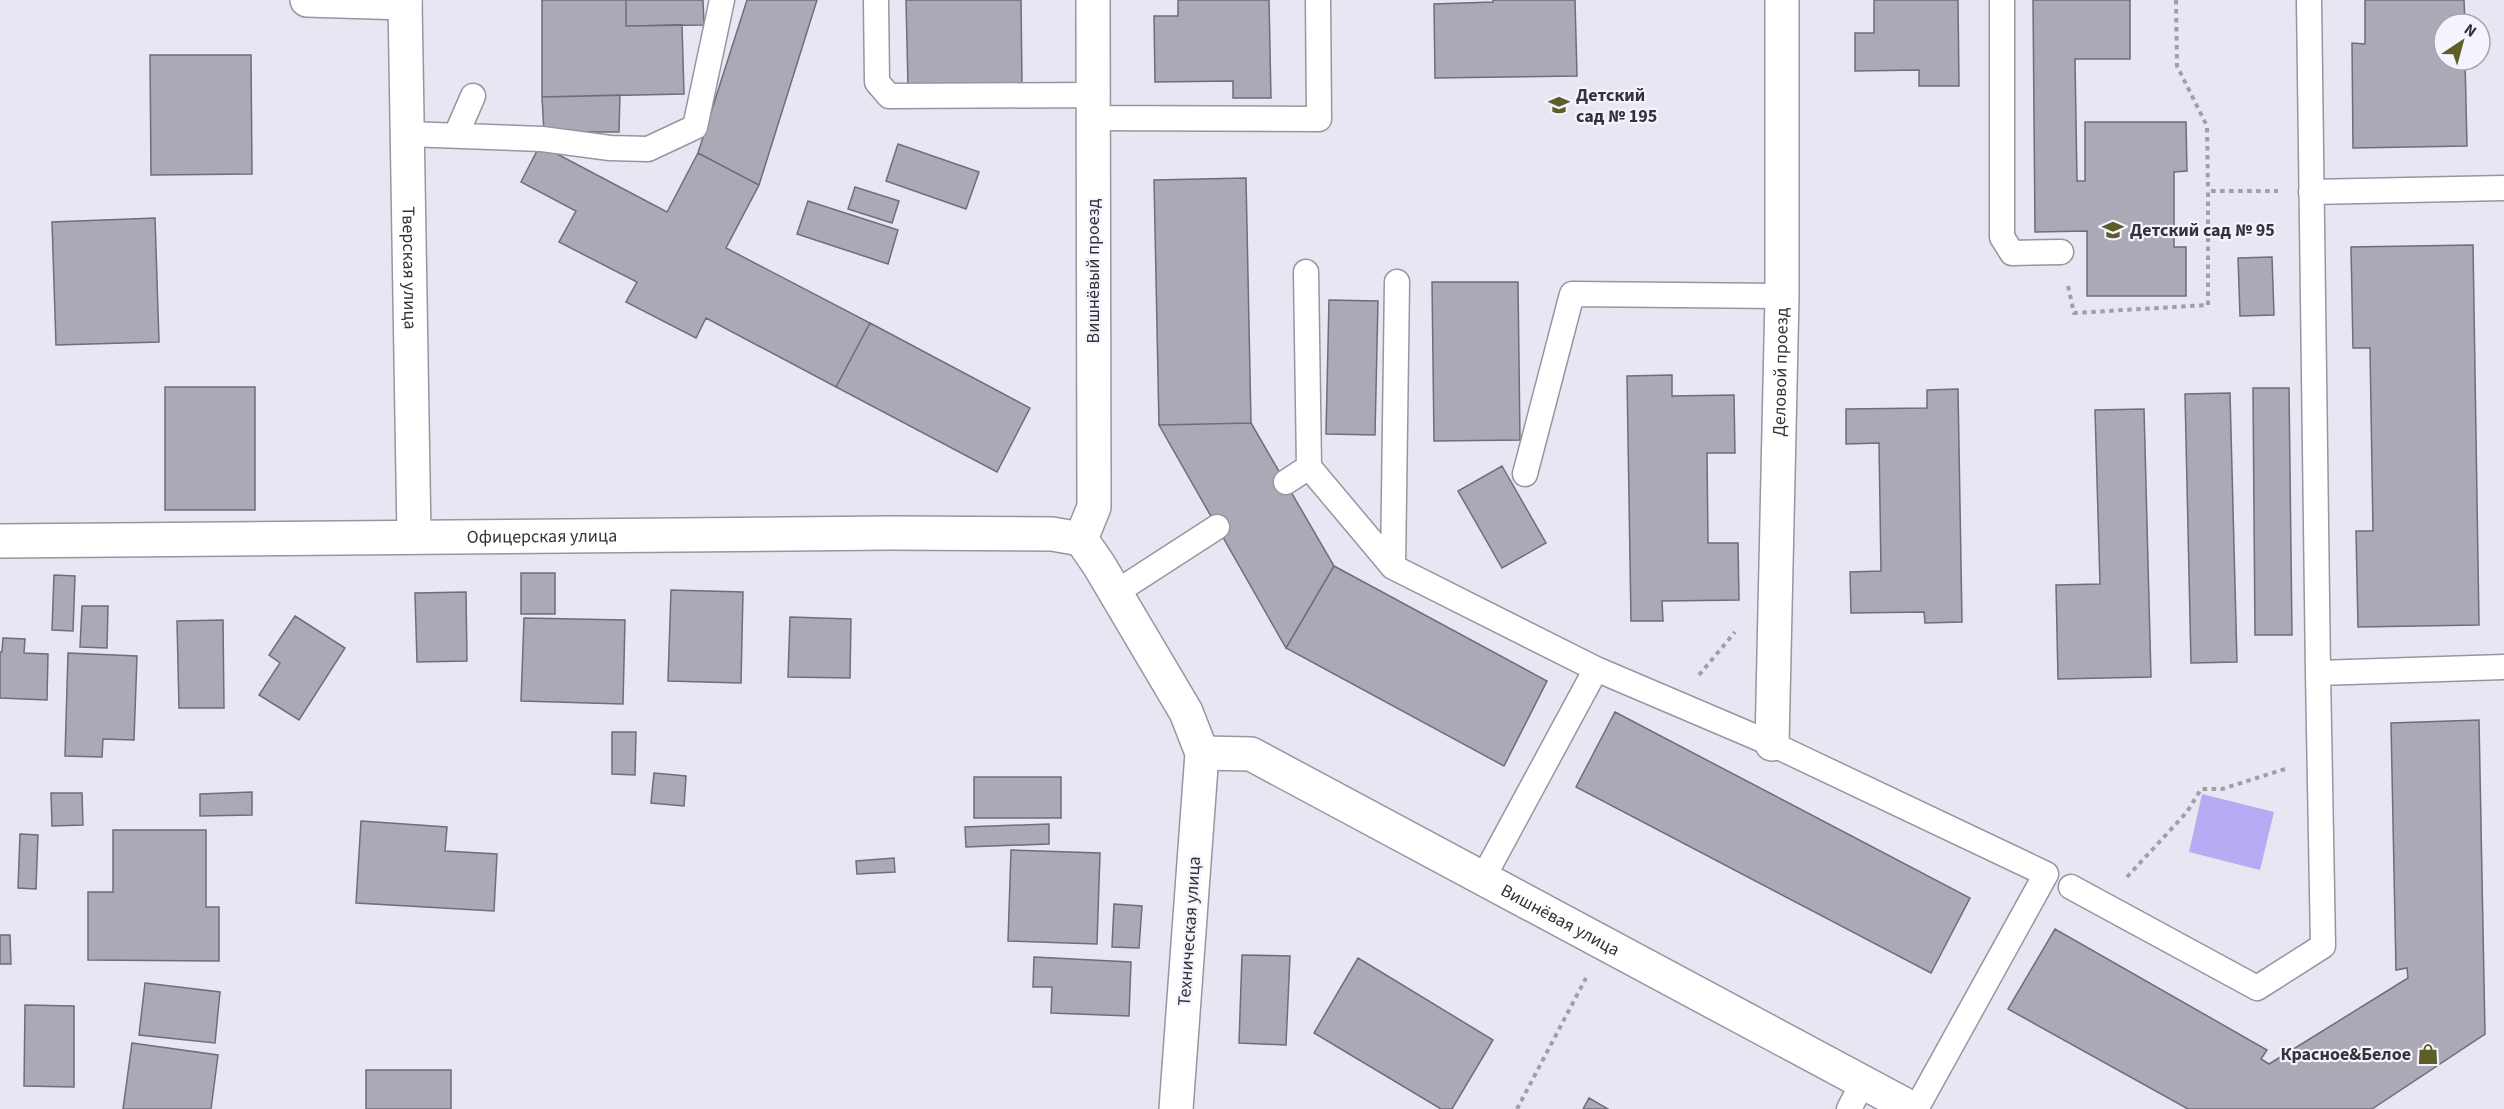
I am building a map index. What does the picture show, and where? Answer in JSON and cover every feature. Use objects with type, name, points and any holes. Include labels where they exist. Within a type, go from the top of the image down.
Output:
[{"type":"street","points":[[307,0],[405,2]]},
{"type":"street","name":"Вишнёвый проезд","points":[[1081,539],[1094,507],[1092,0]]},
{"type":"street","name":"Деловой проезд","points":[[1772,744],[1782,296],[1782,0]]},
{"type":"street","name":"Тверская улица","points":[[405,2],[414,537]]},
{"type":"street","name":"Офицерская улица","points":[[0,541],[901,533],[1052,534],[1081,539]]},
{"type":"street","points":[[1081,539],[1186,712],[1202,753]]},
{"type":"street","name":"Вишнёвая улица","points":[[1202,753],[1251,754],[1604,943],[1856,1095],[1914,1109]]},
{"type":"street","name":"Техническая улица","points":[[1176,1109],[1202,753]]},
{"type":"lane","points":[[407,134],[542,140],[610,148],[648,149],[694,127],[722,0]]},
{"type":"lane","points":[[876,0],[877,82],[889,96],[1319,118],[1318,0]]},
{"type":"lane","points":[[2002,0],[2002,237],[2012,253],[2061,252]]},
{"type":"lane","points":[[2071,887],[2257,988],[2323,946],[2309,0]]},
{"type":"lane","points":[[456,135],[473,96]]},
{"type":"lane","points":[[2311,192],[2504,188]]},
{"type":"lane","points":[[1306,272],[1309,467],[1393,567],[1596,669],[1772,744],[2046,874],[1914,1109]]},
{"type":"lane","points":[[1393,567],[1397,282]]},
{"type":"lane","points":[[1525,474],[1572,294],[1782,296]]},
{"type":"lane","points":[[1286,482],[1309,467]]},
{"type":"lane","points":[[1115,593],[1217,527]]},
{"type":"lane","points":[[2318,673],[2504,668]]},
{"type":"lane","points":[[1483,878],[1596,669]]},
{"type":"path","points":[[2061,252],[2074,313],[2208,305],[2207,126],[2177,66],[2176,0]]},
{"type":"path","points":[[2208,190],[2311,192]]},
{"type":"path","points":[[1676,703],[1741,625]]},
{"type":"path","points":[[2102,904],[2187,812],[2201,789],[2222,789],[2319,759]]},
{"type":"path","points":[[1516,1109],[1604,943]]},
{"type":"shaded area","points":[[2202,794],[2274,812],[2260,870],[2189,852]]},
{"type":"building","points":[[542,0],[626,0],[626,26],[682,25],[684,94],[542,97]]},
{"type":"building","points":[[626,0],[703,0],[704,25],[626,26]]},
{"type":"building","points":[[747,0],[817,0],[759,185],[698,153]]},
{"type":"building","points":[[906,0],[1021,0],[1022,85],[908,87]]},
{"type":"building","points":[[1178,0],[1269,0],[1271,98],[1233,98],[1233,81],[1155,82],[1154,16],[1178,16]]},
{"type":"building","points":[[1493,0],[1575,0],[1577,76],[1435,78],[1434,4],[1493,2]]},
{"type":"building","points":[[1874,0],[1958,0],[1959,86],[1919,86],[1919,70],[1855,71],[1855,33],[1874,33]]},
{"type":"building","points":[[2033,0],[2130,0],[2130,59],[2075,59],[2077,181],[2085,181],[2085,122],[2186,122],[2187,171],[2174,172],[2174,247],[2186,247],[2186,296],[2087,296],[2087,231],[2035,232]]},
{"type":"building","points":[[2365,0],[2464,0],[2464,12],[2432,12],[2432,72],[2465,72],[2467,146],[2353,148],[2352,43],[2365,44]]},
{"type":"building","points":[[150,55],[251,55],[252,174],[151,175]]},
{"type":"building","points":[[620,95],[619,132],[544,132],[542,97]]},
{"type":"building","points":[[898,144],[979,172],[966,209],[886,181]]},
{"type":"building","points":[[540,145],[667,212],[698,153],[759,185],[726,248],[870,323],[836,387],[706,318],[696,338],[626,302],[637,282],[559,242],[576,211],[521,182]]},
{"type":"building","points":[[1246,178],[1251,423],[1159,425],[1154,180]]},
{"type":"building","points":[[855,187],[899,201],[892,223],[848,209]]},
{"type":"building","points":[[808,201],[898,230],[888,264],[797,234]]},
{"type":"building","points":[[155,218],[159,342],[56,345],[52,222]]},
{"type":"building","points":[[2473,245],[2479,625],[2358,627],[2356,531],[2373,531],[2370,348],[2353,348],[2351,247]]},
{"type":"building","points":[[2272,257],[2274,315],[2240,316],[2238,258]]},
{"type":"building","points":[[1432,282],[1518,282],[1520,440],[1434,441]]},
{"type":"building","points":[[1329,300],[1378,301],[1375,435],[1326,434]]},
{"type":"building","points":[[870,323],[1030,408],[997,472],[836,387]]},
{"type":"building","points":[[1672,375],[1672,396],[1734,395],[1735,453],[1707,453],[1708,543],[1738,543],[1739,600],[1662,601],[1663,621],[1631,621],[1627,376]]},
{"type":"building","points":[[165,387],[255,387],[255,510],[165,510]]},
{"type":"building","points":[[2253,388],[2289,388],[2292,635],[2255,635]]},
{"type":"building","points":[[1958,389],[1962,622],[1925,623],[1924,612],[1851,613],[1850,572],[1881,571],[1879,443],[1846,444],[1846,409],[1927,408],[1927,390]]},
{"type":"building","points":[[2230,393],[2237,662],[2191,663],[2185,394]]},
{"type":"building","points":[[2144,409],[2151,677],[2058,679],[2056,585],[2100,584],[2095,410]]},
{"type":"building","points":[[1251,423],[1334,566],[1286,648],[1159,425]]},
{"type":"building","points":[[1502,466],[1546,543],[1502,568],[1458,491]]},
{"type":"building","points":[[1334,566],[1547,681],[1504,766],[1286,648]]},
{"type":"building","points":[[521,573],[555,573],[555,614],[521,614]]},
{"type":"building","points":[[54,575],[75,576],[73,631],[52,630]]},
{"type":"building","points":[[671,590],[743,592],[741,683],[668,681]]},
{"type":"building","points":[[466,592],[467,661],[417,662],[415,593]]},
{"type":"building","points":[[82,606],[108,606],[107,648],[80,647]]},
{"type":"building","points":[[295,616],[345,648],[299,720],[259,695],[280,663],[269,655]]},
{"type":"building","points":[[790,617],[851,619],[850,678],[788,677]]},
{"type":"building","points":[[524,618],[625,620],[623,704],[521,701]]},
{"type":"building","points":[[223,620],[224,708],[179,708],[177,621]]},
{"type":"building","points":[[3,638],[25,639],[24,653],[48,654],[47,700],[0,698],[0,652],[2,652]]},
{"type":"building","points":[[68,653],[137,656],[134,740],[103,739],[102,757],[65,756]]},
{"type":"building","points":[[1615,712],[1970,898],[1931,973],[1576,787]]},
{"type":"building","points":[[2479,720],[2485,1034],[2372,1109],[2188,1109],[2008,1009],[2055,929],[2267,1050],[2261,1059],[2269,1064],[2287,1053],[2408,978],[2407,968],[2396,970],[2391,723]]},
{"type":"building","points":[[612,732],[636,732],[635,775],[612,774]]},
{"type":"building","points":[[654,773],[686,776],[684,806],[651,803]]},
{"type":"building","points":[[974,777],[1061,777],[1061,818],[974,818]]},
{"type":"building","points":[[252,792],[252,815],[200,816],[200,794]]},
{"type":"building","points":[[51,793],[82,793],[83,825],[52,826]]},
{"type":"building","points":[[361,821],[447,827],[445,851],[497,854],[494,911],[356,903]]},
{"type":"building","points":[[1049,824],[1049,844],[966,847],[965,827]]},
{"type":"building","points":[[113,830],[206,830],[206,907],[219,907],[219,961],[88,960],[88,892],[113,892]]},
{"type":"building","points":[[20,834],[38,835],[36,889],[18,888]]},
{"type":"building","points":[[1011,850],[1100,853],[1097,944],[1008,941]]},
{"type":"building","points":[[894,858],[895,872],[857,874],[856,861]]},
{"type":"building","points":[[1114,904],[1142,906],[1139,948],[1112,947]]},
{"type":"building","points":[[0,935],[10,935],[11,964],[0,964]]},
{"type":"building","points":[[1242,955],[1290,956],[1286,1045],[1239,1043]]},
{"type":"building","points":[[1034,957],[1131,962],[1129,1016],[1051,1013],[1052,987],[1033,987]]},
{"type":"building","points":[[1358,958],[1493,1040],[1452,1109],[1441,1109],[1314,1033]]},
{"type":"building","points":[[145,983],[220,992],[215,1043],[139,1035]]},
{"type":"building","points":[[25,1005],[74,1006],[74,1087],[24,1086]]},
{"type":"building","points":[[132,1043],[218,1055],[211,1109],[123,1109]]},
{"type":"building","points":[[366,1070],[451,1070],[451,1109],[366,1109]]},
{"type":"building","points":[[1589,1098],[1608,1109],[1583,1109]]},
{"type":"place","name":"Детский сад № 195","points":[[1559,105]]},
{"type":"place","name":"Детский сад № 95","points":[[2113,230]]},
{"type":"place","name":"Красное&Белое","points":[[2428,1054]]}]
